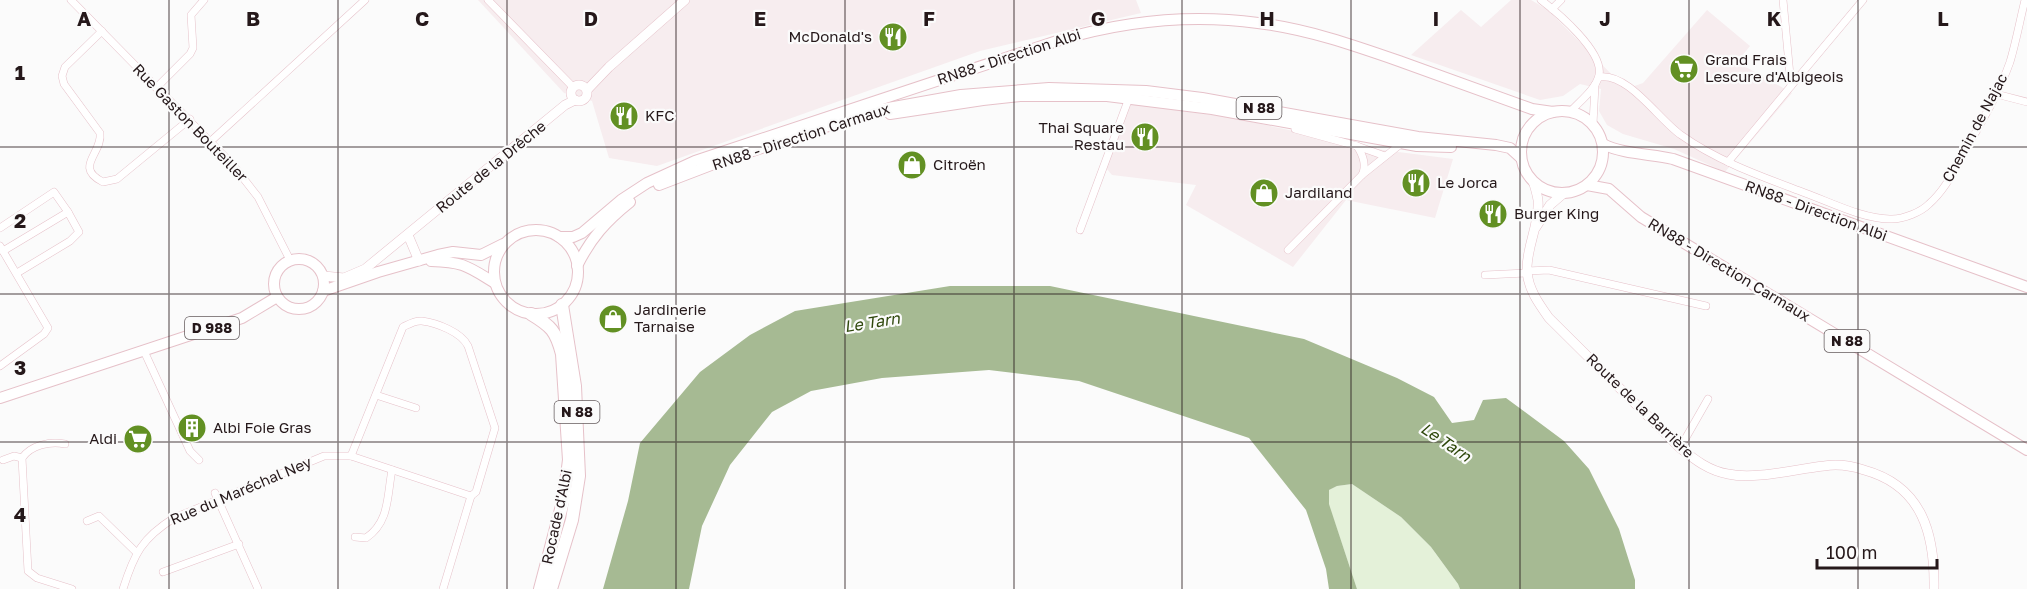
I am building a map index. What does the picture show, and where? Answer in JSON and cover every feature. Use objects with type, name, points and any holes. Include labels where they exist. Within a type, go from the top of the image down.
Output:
[{"type":"highway","name":"Rocade d'Albi","points":[[551,589],[572,520],[579,476],[575,386],[562,305]]},
{"type":"highway","name":"Rocade d'Albi","points":[[531,314],[546,322],[554,330],[562,354],[569,460],[564,498],[540,589]]},
{"type":"main road","name":"RN88 - Direction Albi","points":[[559,237],[573,237],[582,233],[621,200],[695,161],[1084,33],[1115,26],[1202,19],[1260,23],[1303,31],[1357,46],[1532,109],[1552,112]]},
{"type":"main road","name":"RN88 - Direction Carmaux","points":[[577,266],[588,244],[607,222],[653,187],[719,162],[848,119],[887,108],[961,95],[1049,88],[1098,88],[1202,98],[1418,137],[1510,148],[1521,158]]},
{"type":"main road","points":[[848,119],[1020,96],[1107,96],[1241,114],[1417,146],[1449,147],[1486,144]]},
{"type":"main road","points":[[1570,111],[1593,124],[1603,144],[1603,159],[1598,174],[1587,185],[1576,191],[1564,193],[1547,190],[1533,181],[1526,171],[1521,158],[1522,143],[1528,129],[1539,118],[1552,112],[1570,111]]},
{"type":"main road","name":"RN88 - Direction Albi","points":[[1603,144],[1613,149],[1673,159],[2027,287]]},
{"type":"main road","name":"RN88 - Direction Carmaux","points":[[1587,185],[1609,189],[1641,217],[2027,450]]},
{"type":"main road","points":[[323,291],[378,272],[453,252],[481,255],[515,235],[537,230],[559,237],[574,255],[577,266],[576,285],[562,305],[542,313],[531,314],[508,304],[495,283],[495,261],[506,242]]},
{"type":"main road","points":[[299,258],[315,264],[324,276],[323,291],[315,304],[306,308],[289,308],[277,297],[273,285],[276,272],[284,263],[299,258]]},
{"type":"main road","points":[[419,261],[457,262],[470,266],[495,283]]},
{"type":"main road","name":"D 988","points":[[144,351],[242,318],[277,297]]},
{"type":"main road","points":[[0,398],[144,351]]},
{"type":"street","name":"Rue Gaston Bouteiller","points":[[71,0],[233,165],[258,197],[290,260]]},
{"type":"street","points":[[156,88],[190,54],[193,48],[191,15],[204,0]]},
{"type":"street","points":[[211,141],[365,0]]},
{"type":"street","points":[[488,0],[573,89]]},
{"type":"street","points":[[585,88],[685,0]]},
{"type":"street","points":[[1552,9],[1561,0]]},
{"type":"street","points":[[1783,0],[1791,86]]},
{"type":"street","points":[[1728,162],[1863,0]]},
{"type":"street","name":"Chemin de Najac","points":[[1599,77],[1623,80],[1657,115],[1682,136],[1743,170],[1873,217],[1892,219],[1908,216],[1928,206],[1946,186],[1996,94],[2010,61],[2025,0]]},
{"type":"street","points":[[1545,1],[1591,49],[1599,62],[1599,77],[1595,85],[1570,111]]},
{"type":"street","points":[[102,31],[65,68],[62,76],[64,84],[100,133],[99,147],[91,156],[90,172],[103,182],[117,179],[190,119]]},
{"type":"street","points":[[1593,124],[1595,85]]},
{"type":"street","points":[[578,86],[585,88],[587,95],[580,102],[571,95],[573,89],[578,86]]},
{"type":"street","points":[[1996,94],[2027,102]]},
{"type":"street","points":[[1080,230],[1129,98]]},
{"type":"street","name":"Route de la Drêche","points":[[324,276],[345,278],[365,269],[565,105],[575,100]]},
{"type":"street","points":[[1241,114],[1385,156]]},
{"type":"street","points":[[1288,250],[1362,175],[1402,142]]},
{"type":"street","points":[[1357,146],[1363,154],[1365,170],[1362,175]]},
{"type":"street","name":"Route de la Barrière","points":[[1533,181],[1538,201],[1527,272],[1537,300],[1549,318],[1680,448],[1697,461],[1729,475],[1827,465],[1853,467],[1873,472],[1890,480],[1905,491],[1924,519],[1931,541],[1934,589]]},
{"type":"street","points":[[0,228],[54,192],[79,232],[70,241],[17,273]]},
{"type":"street","name":"Route de la Barrière","points":[[1535,229],[1550,205],[1564,193]]},
{"type":"street","points":[[0,366],[45,334],[48,328],[2,249],[68,212]]},
{"type":"street","points":[[408,235],[419,261]]},
{"type":"street","points":[[1485,275],[1549,270],[1706,306]]},
{"type":"street","points":[[351,456],[403,327],[420,321],[456,332],[465,339],[495,428],[476,492],[471,496],[443,589]]},
{"type":"street","points":[[144,351],[190,451],[199,460]]},
{"type":"street","points":[[376,395],[417,408]]},
{"type":"street","points":[[1680,448],[1708,399]]},
{"type":"street","points":[[65,444],[52,442],[26,452],[22,458],[28,571],[37,578],[72,589]]},
{"type":"street","points":[[3,460],[14,456],[22,458]]},
{"type":"street","name":"Rue du Maréchal Ney","points":[[123,589],[136,552],[163,524],[216,496],[315,458],[351,456],[471,496]]},
{"type":"street","points":[[355,537],[366,538],[377,530],[388,505],[392,470]]},
{"type":"street","points":[[216,496],[258,589]]},
{"type":"street","points":[[87,521],[99,516],[136,552]]},
{"type":"street","points":[[163,572],[239,544]]},
{"type":"shaded area","points":[[478,0],[1136,0],[1141,13],[980,51],[657,166],[609,158],[592,101],[564,93]]},
{"type":"shaded area","points":[[1511,0],[1531,0],[1548,10],[1626,89],[1643,83],[1707,10],[1750,46],[1737,62],[1792,93],[1725,172],[1674,149],[1623,134],[1607,125],[1599,111],[1601,89],[1580,84],[1563,96],[1540,100],[1411,55],[1461,10],[1481,27]]},
{"type":"shaded area","points":[[1130,104],[1228,117],[1383,150],[1453,159],[1435,218],[1346,200],[1293,267],[1186,205],[1196,185],[1112,175],[1106,168]]},
{"type":"shaded area","points":[[1352,484],[1401,517],[1431,547],[1460,589],[1357,589],[1329,505],[1329,490],[1337,486]]},
{"type":"water","name":"Le Tarn","points":[[950,286],[1050,286],[1304,339],[1397,378],[1434,397],[1452,423],[1474,420],[1483,400],[1506,398],[1564,441],[1589,469],[1619,529],[1635,580],[1635,589],[1460,589],[1431,547],[1401,517],[1352,484],[1337,486],[1329,490],[1329,504],[1357,589],[1329,589],[1326,569],[1306,510],[1249,438],[1079,381],[989,370],[882,378],[811,391],[772,412],[730,465],[702,526],[689,589],[603,589],[628,501],[640,443],[700,372],[750,335],[795,311]]},
{"type":"place","name":"McDonald's","points":[[893,37]]},
{"type":"place","name":"Grand Frais Lescure d'Albigeois","points":[[1684,69]]},
{"type":"place","name":"KFC","points":[[624,116]]},
{"type":"place","name":"Thai Square Restau","points":[[1145,137]]},
{"type":"place","name":"Citroën","points":[[912,165]]},
{"type":"place","name":"Le Jorca","points":[[1416,183]]},
{"type":"place","name":"Jardiland","points":[[1264,193]]},
{"type":"place","name":"Burger King","points":[[1493,214]]},
{"type":"place","name":"Jardinerie Tarnaise","points":[[613,319]]},
{"type":"place","name":"Albi Foie Gras","points":[[192,428]]},
{"type":"place","name":"Aldi","points":[[138,439]]}]
